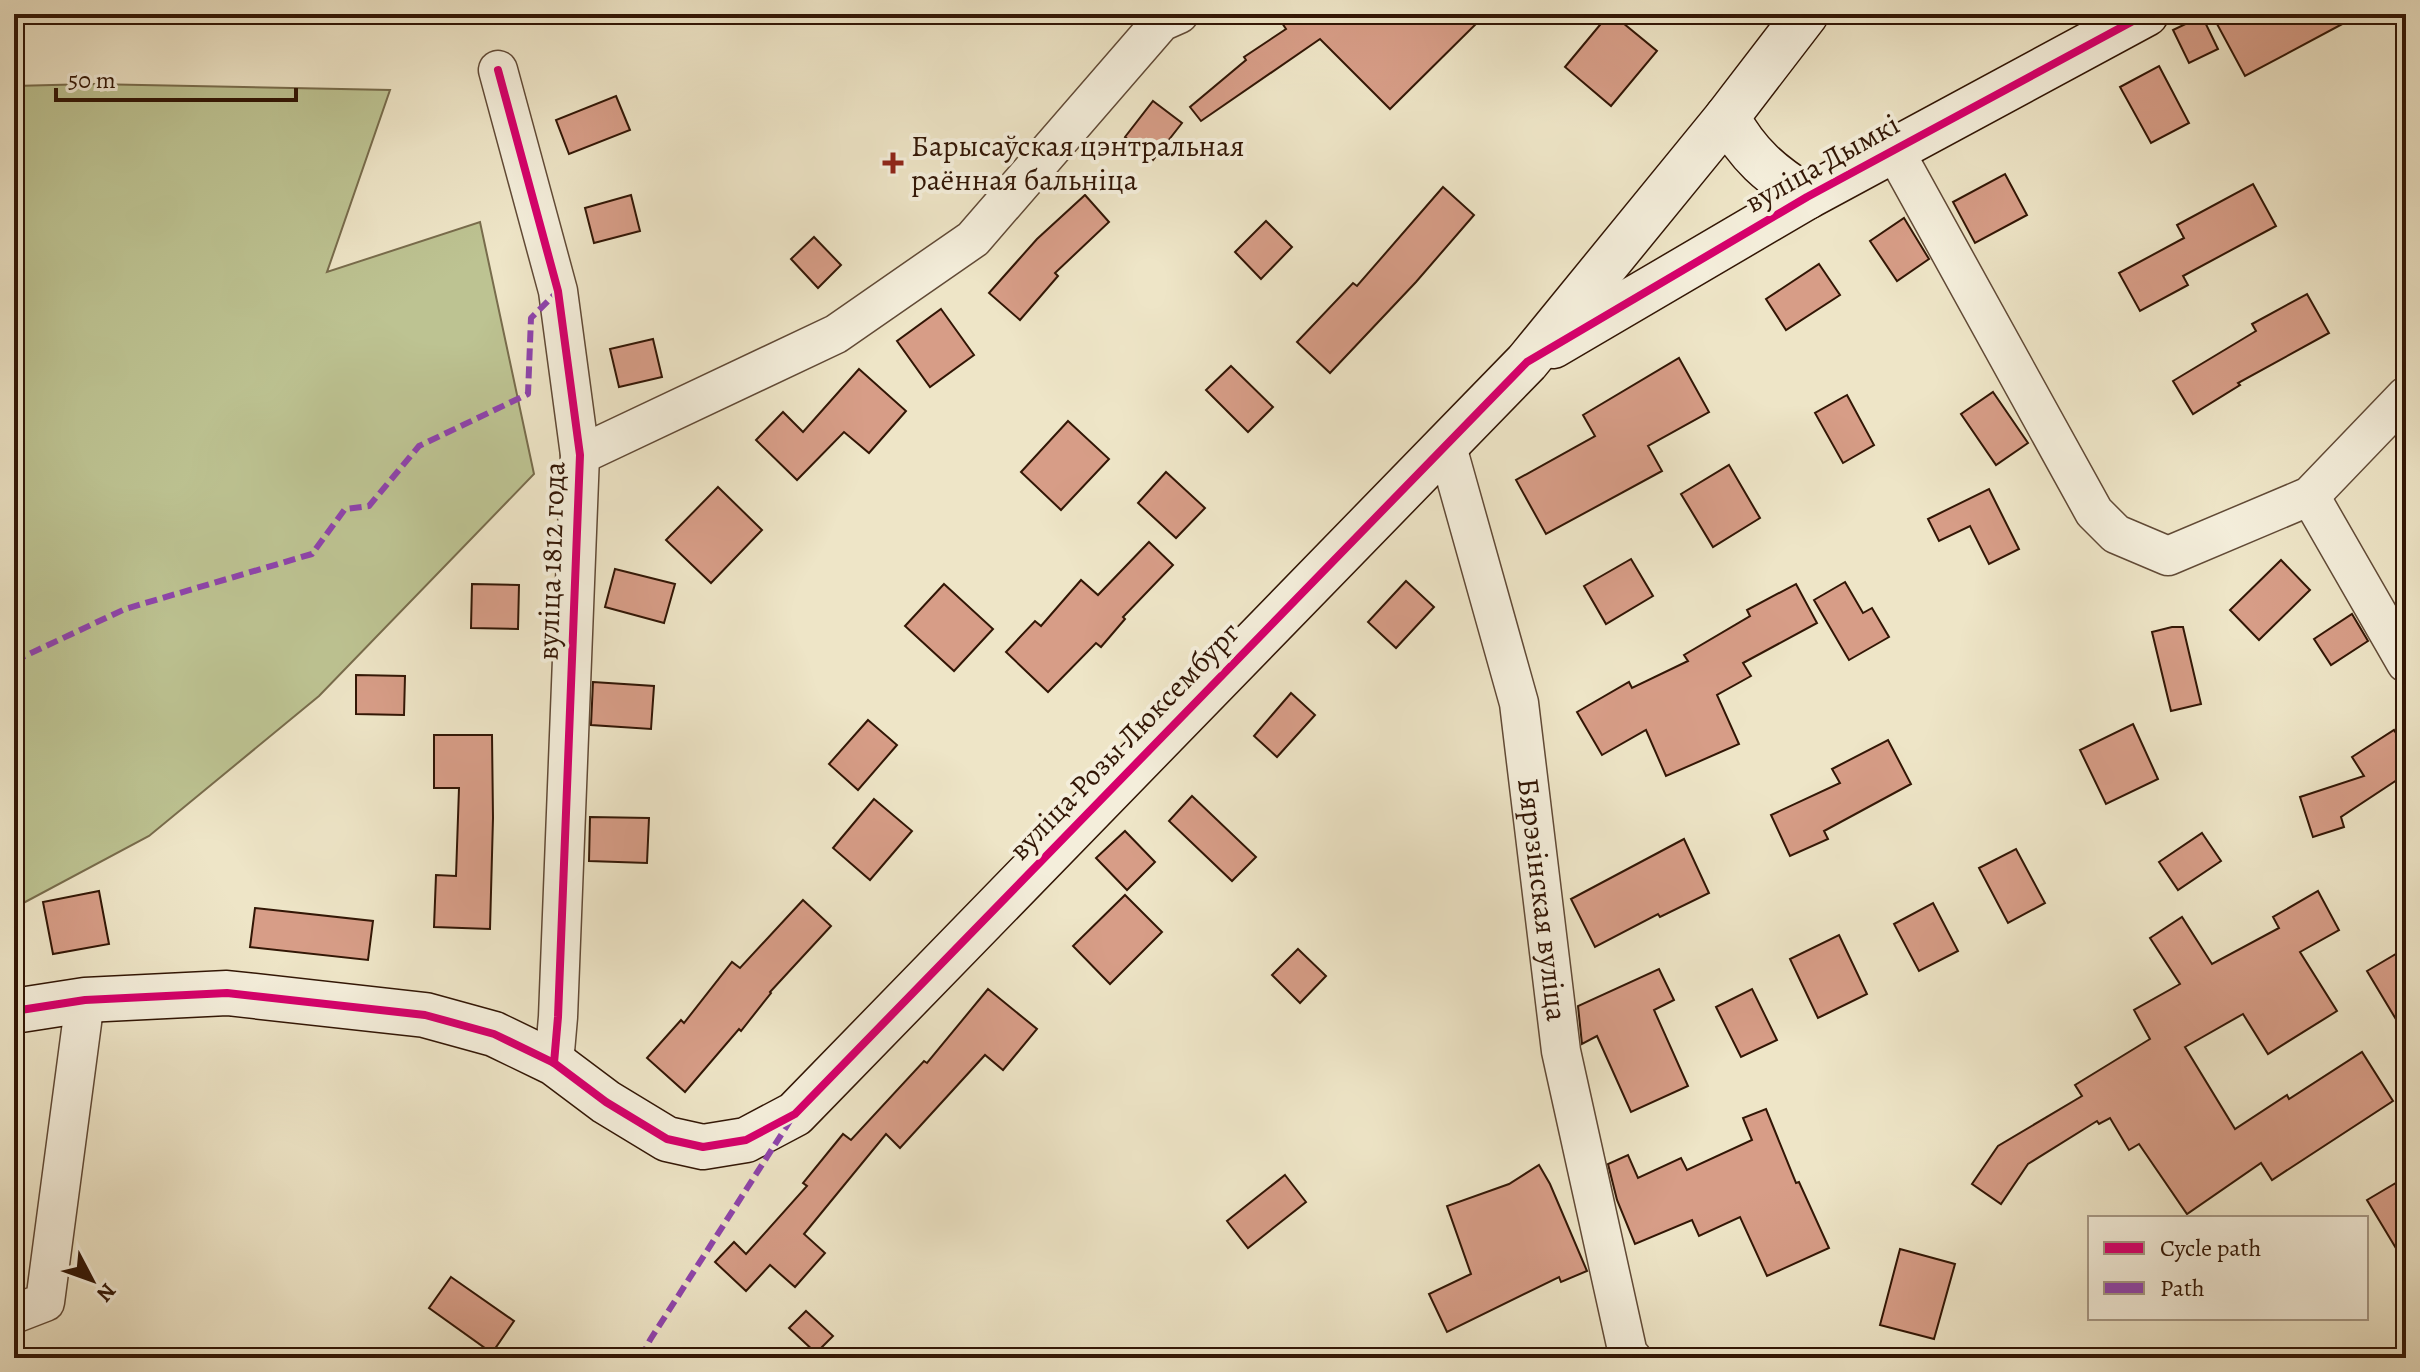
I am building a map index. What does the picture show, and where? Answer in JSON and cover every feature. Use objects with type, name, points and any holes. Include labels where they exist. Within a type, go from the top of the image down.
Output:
[{"type":"main road","name":"вуліца Розы Люксембург","points":[[14,1011],[85,1000],[227,993],[425,1015],[494,1034],[554,1063],[606,1102],[667,1139],[703,1147],[746,1140],[795,1114],[1527,362],[1727,117],[1806,14]]},
{"type":"main road","name":"вуліца Дымкі","points":[[1527,362],[1807,197],[2146,14]]},
{"type":"main road","name":"вуліца Дымкі","points":[[1727,117],[1741,143],[1760,164],[1807,197]]},
{"type":"street","name":"вуліца 1812 года","points":[[580,455],[836,334],[973,239],[1161,22],[1179,14]]},
{"type":"street","name":"вуліца 1812 года","points":[[498,70],[558,291],[580,455],[554,1063]]},
{"type":"street","points":[[1894,150],[2094,512],[2116,534],[2168,556],[2310,496],[2406,396]]},
{"type":"street","name":"Бярэзінская вуліца","points":[[1446,443],[1519,703],[1561,1051],[1628,1354],[1632,1358]]},
{"type":"street","points":[[2310,496],[2406,663]]},
{"type":"street","points":[[14,1314],[45,1302],[85,1000]]},
{"type":"green space","points":[[91,84],[390,90],[327,272],[480,222],[534,474],[319,696],[149,836],[14,908],[14,86]]},
{"type":"building","points":[[1276,14],[1486,14],[1390,109],[1320,39],[1201,121],[1190,107],[1246,60],[1244,57],[1286,29]]},
{"type":"building","points":[[1609,14],[1657,51],[1611,106],[1565,67]]},
{"type":"building","points":[[2235,14],[2361,14],[2245,76],[2217,24]]},
{"type":"building","points":[[2202,16],[2218,49],[2189,63],[2173,30]]},
{"type":"building","points":[[2159,66],[2189,123],[2151,143],[2120,87]]},
{"type":"building","points":[[616,96],[630,130],[569,154],[556,120]]},
{"type":"building","points":[[1153,101],[1182,123],[1153,160],[1125,137]]},
{"type":"building","points":[[2005,174],[2027,215],[1975,243],[1953,202]]},
{"type":"building","points":[[2253,184],[2276,226],[2183,276],[2188,285],[2140,311],[2119,273],[2184,238],[2177,225]]},
{"type":"building","points":[[1443,187],[1474,215],[1330,373],[1297,342],[1353,283],[1357,286]]},
{"type":"building","points":[[631,195],[640,231],[594,243],[585,208]]},
{"type":"building","points":[[1085,195],[1109,222],[1055,273],[1058,276],[1020,320],[989,293],[1037,239]]},
{"type":"building","points":[[1904,218],[1929,259],[1897,281],[1870,241]]},
{"type":"building","points":[[1266,221],[1292,247],[1261,279],[1235,252]]},
{"type":"building","points":[[814,237],[841,265],[818,288],[791,259]]},
{"type":"building","points":[[1819,264],[1840,295],[1786,330],[1766,299]]},
{"type":"building","points":[[2307,294],[2329,333],[2238,383],[2240,385],[2193,414],[2173,381],[2256,331],[2252,324]]},
{"type":"building","points":[[941,309],[974,355],[930,387],[897,341]]},
{"type":"building","points":[[653,339],[662,377],[619,387],[610,349]]},
{"type":"building","points":[[1679,358],[1709,412],[1648,446],[1662,471],[1546,534],[1516,480],[1595,436],[1583,415]]},
{"type":"building","points":[[1231,366],[1273,407],[1248,432],[1206,390]]},
{"type":"building","points":[[859,369],[906,411],[869,453],[844,432],[797,480],[756,440],[783,412],[803,432]]},
{"type":"building","points":[[1993,392],[2028,443],[1996,465],[1961,414]]},
{"type":"building","points":[[1847,395],[1874,445],[1843,463],[1815,413]]},
{"type":"building","points":[[1068,421],[1109,459],[1061,510],[1021,472]]},
{"type":"building","points":[[1729,465],[1760,518],[1713,547],[1681,494]]},
{"type":"building","points":[[1166,472],[1205,508],[1176,538],[1138,503]]},
{"type":"building","points":[[718,487],[762,530],[711,583],[666,540]]},
{"type":"building","points":[[1989,489],[2019,549],[1989,564],[1970,526],[1939,541],[1928,519]]},
{"type":"building","points":[[1149,542],[1173,565],[1123,617],[1125,619],[1101,647],[1096,643],[1048,692],[1006,652],[1035,621],[1041,626],[1081,580],[1098,595]]},
{"type":"building","points":[[1631,559],[1653,596],[1606,624],[1584,586]]},
{"type":"building","points":[[2281,560],[2310,590],[2259,640],[2230,610]]},
{"type":"building","points":[[615,569],[675,584],[664,623],[605,607]]},
{"type":"building","points":[[1406,581],[1434,607],[1396,648],[1368,622]]},
{"type":"building","points":[[1845,582],[1863,613],[1872,608],[1889,637],[1849,660],[1814,600]]},
{"type":"building","points":[[472,584],[519,585],[518,629],[471,628]]},
{"type":"building","points":[[944,584],[993,629],[954,671],[905,626]]},
{"type":"building","points":[[1796,584],[1817,623],[1743,663],[1751,676],[1717,695],[1739,744],[1666,776],[1646,730],[1602,755],[1577,712],[1629,682],[1632,688],[1688,661],[1684,655],[1750,616],[1747,610]]},
{"type":"building","points":[[2352,614],[2368,641],[2331,665],[2314,639]]},
{"type":"building","points":[[2183,627],[2201,704],[2171,711],[2152,632]]},
{"type":"building","points":[[356,675],[405,676],[404,715],[356,714]]},
{"type":"building","points":[[593,682],[654,686],[651,729],[591,725]]},
{"type":"building","points":[[1291,693],[1315,715],[1277,757],[1254,736]]},
{"type":"building","points":[[868,720],[897,745],[858,790],[829,764]]},
{"type":"building","points":[[2133,724],[2158,779],[2106,804],[2080,750]]},
{"type":"building","points":[[2394,730],[2406,749],[2406,774],[2341,817],[2344,827],[2313,837],[2300,797],[2364,776],[2352,757]]},
{"type":"building","points":[[434,735],[492,735],[490,929],[434,927],[436,875],[456,876],[459,788],[434,788]]},
{"type":"building","points":[[1888,740],[1911,784],[1824,831],[1828,839],[1790,856],[1771,815],[1840,783],[1832,769]]},
{"type":"building","points":[[1192,796],[1256,857],[1232,881],[1169,821]]},
{"type":"building","points":[[874,799],[912,831],[870,880],[833,848]]},
{"type":"building","points":[[590,817],[649,818],[647,863],[589,861]]},
{"type":"building","points":[[1125,831],[1155,862],[1127,890],[1096,858]]},
{"type":"building","points":[[2202,833],[2221,861],[2178,890],[2159,862]]},
{"type":"building","points":[[1684,839],[1709,893],[1660,917],[1658,914],[1595,947],[1571,899]]},
{"type":"building","points":[[2016,849],[2045,903],[2008,923],[1979,868]]},
{"type":"building","points":[[99,891],[109,944],[53,954],[43,902]]},
{"type":"building","points":[[2318,891],[2339,930],[2300,952],[2337,1011],[2268,1054],[2243,1014],[2185,1047],[2235,1129],[2362,1052],[2393,1101],[2272,1180],[2261,1163],[2187,1214],[2139,1144],[2129,1150],[2110,1118],[2099,1124],[2097,1121],[2028,1164],[2001,1204],[1972,1184],[1998,1146],[2082,1096],[2075,1085],[2150,1039],[2134,1010],[2180,984],[2150,938],[2182,917],[2212,964],[2279,928],[2273,917]]},
{"type":"building","points":[[1125,895],[1162,932],[1110,984],[1073,946]]},
{"type":"building","points":[[803,900],[831,926],[685,1092],[647,1058],[681,1020],[684,1023],[732,962],[740,968]]},
{"type":"building","points":[[1933,903],[1958,951],[1919,971],[1894,924]]},
{"type":"building","points":[[255,908],[373,921],[368,960],[250,947]]},
{"type":"building","points":[[1839,935],[1867,994],[1818,1018],[1790,959]]},
{"type":"building","points":[[2406,948],[2406,1036],[2367,971]]},
{"type":"building","points":[[1298,949],[1326,976],[1300,1003],[1272,975]]},
{"type":"building","points":[[1659,969],[1674,1000],[1654,1010],[1688,1086],[1631,1112],[1597,1036],[1582,1044],[1578,1006]]},
{"type":"building","points":[[988,989],[1037,1029],[1003,1070],[985,1055],[900,1148],[886,1134],[804,1234],[825,1253],[795,1287],[770,1265],[746,1291],[715,1262],[734,1242],[746,1254],[807,1186],[803,1183],[843,1134],[851,1140],[924,1061],[927,1063]]},
{"type":"building","points":[[1752,989],[1777,1040],[1741,1057],[1716,1007]]},
{"type":"building","points":[[1766,1109],[1796,1183],[1799,1182],[1829,1248],[1767,1276],[1740,1217],[1699,1236],[1692,1220],[1635,1244],[1617,1200],[1608,1164],[1628,1155],[1638,1178],[1681,1158],[1687,1170],[1752,1140],[1743,1118]]},
{"type":"building","points":[[1539,1165],[1587,1271],[1561,1282],[1559,1277],[1447,1332],[1429,1294],[1471,1274],[1447,1206],[1509,1184]]},
{"type":"building","points":[[1285,1175],[1306,1202],[1248,1248],[1227,1221]]},
{"type":"building","points":[[2406,1177],[2406,1265],[2367,1200]]},
{"type":"building","points":[[1900,1249],[1955,1264],[1934,1339],[1880,1325]]},
{"type":"building","points":[[451,1277],[514,1321],[492,1353],[429,1308]]},
{"type":"building","points":[[806,1311],[833,1336],[816,1353],[789,1328]]},
{"type":"marked path","points":[[14,661],[125,609],[312,554],[345,509],[369,506],[419,446],[528,394],[531,318],[558,291]]},
{"type":"marked path","points":[[641,1358],[790,1121]]},
{"type":"cycle path","points":[[14,1011],[85,1000],[227,993],[425,1015],[494,1034],[554,1063],[606,1102],[667,1139],[703,1147],[746,1140],[795,1114],[1527,362],[1807,197],[2146,14]]},
{"type":"cycle path","points":[[498,70],[558,291],[580,455],[554,1063]]},
{"type":"place","name":"Барысаўская цэнтральная раённая бальніца","points":[[893,163]]}]
